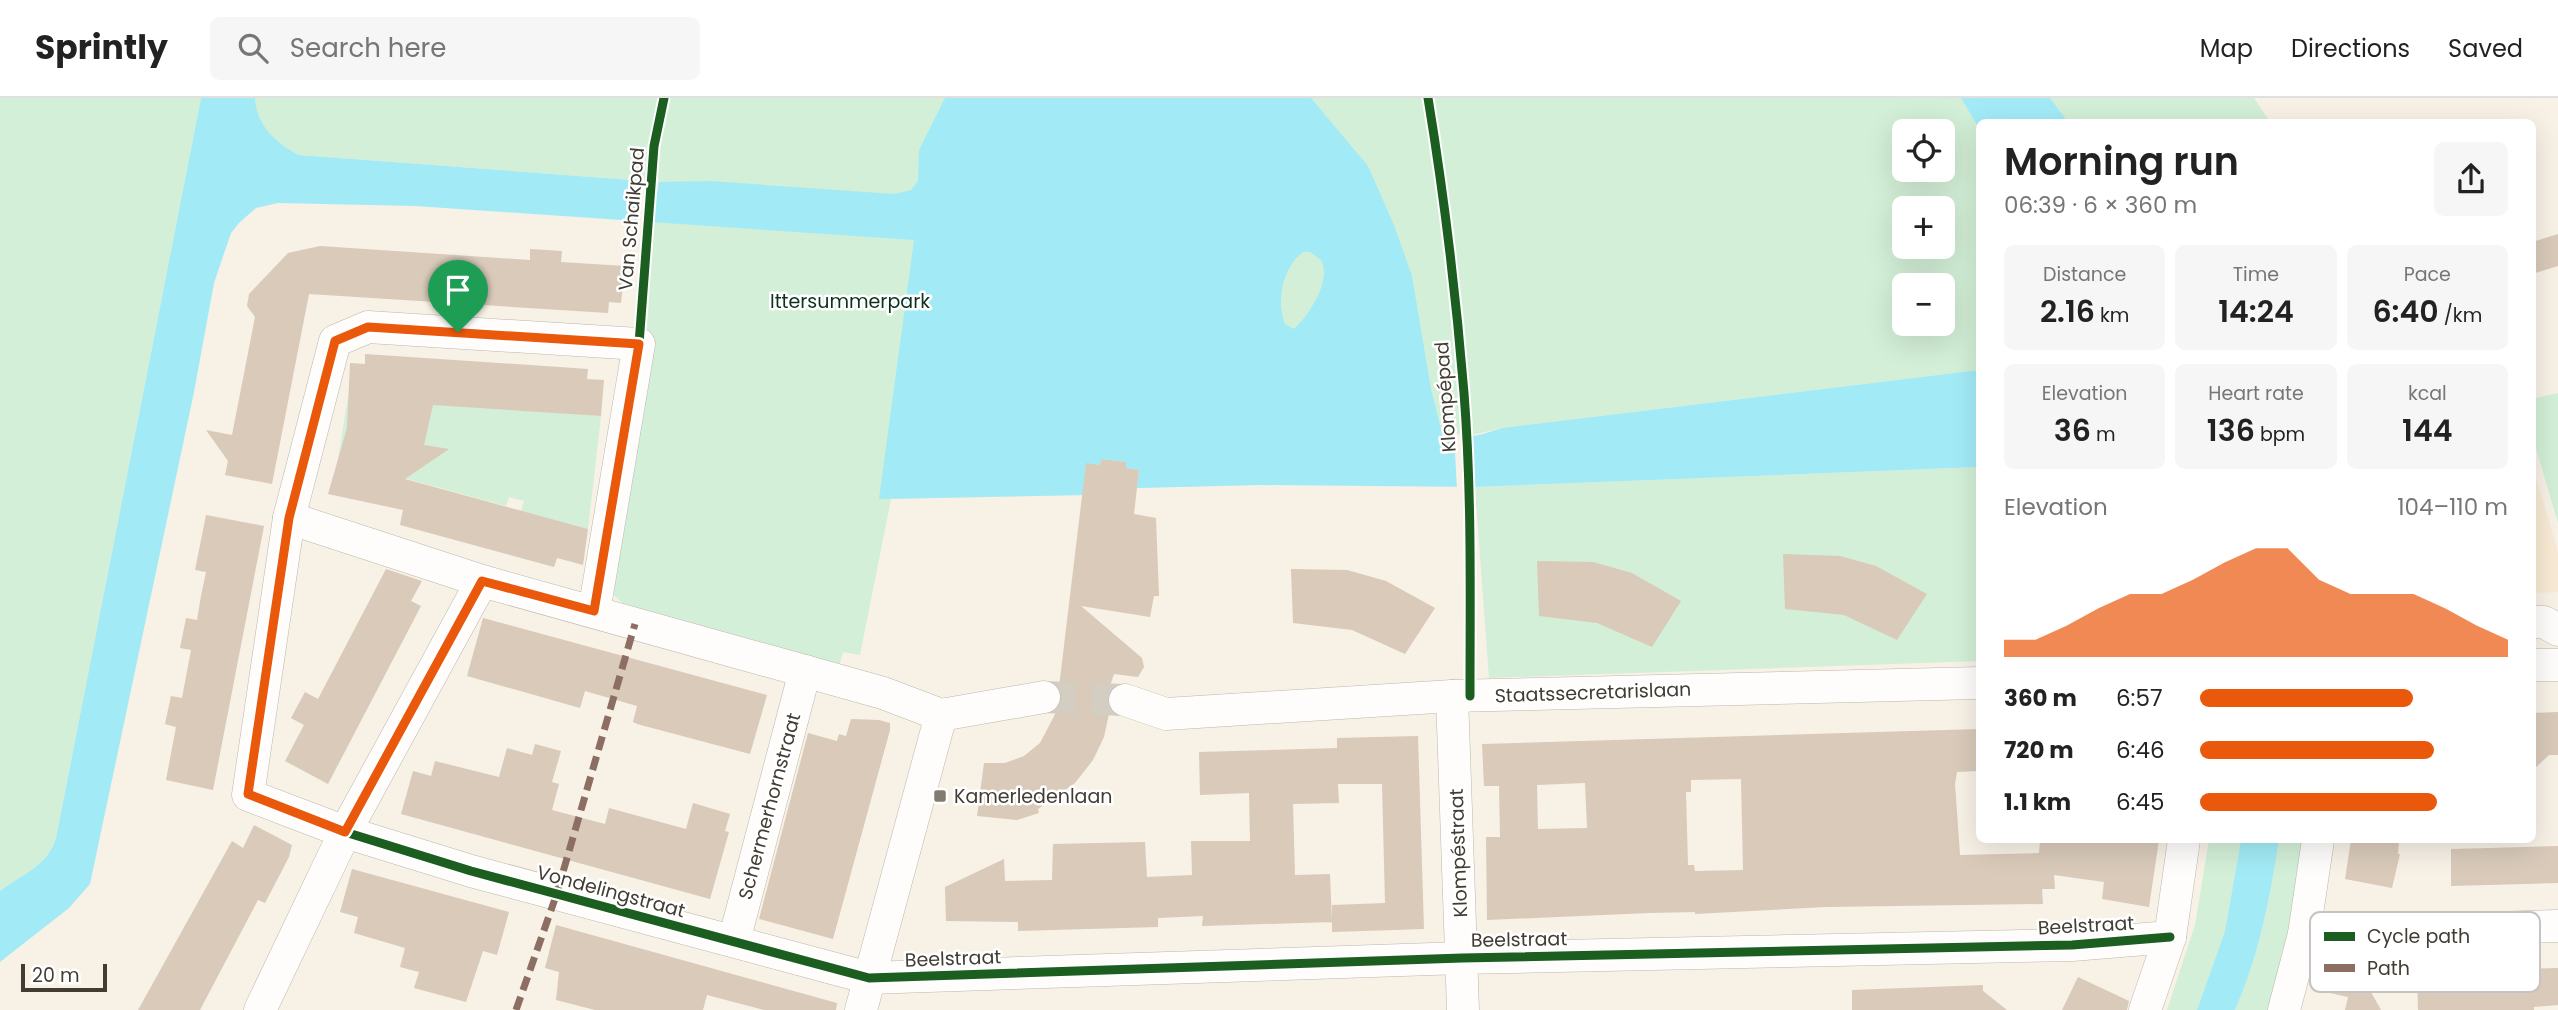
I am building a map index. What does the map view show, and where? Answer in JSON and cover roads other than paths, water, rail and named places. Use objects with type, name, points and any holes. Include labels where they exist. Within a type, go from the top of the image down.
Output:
[{"type":"street","points":[[594,611],[639,344],[368,327],[335,341],[289,518],[482,581],[883,693],[941,715],[1044,697]]},
{"type":"street","name":"Vondelingstraat","points":[[289,518],[248,794],[345,832],[556,896],[869,978]]},
{"type":"street","points":[[260,1010],[345,832],[482,581]]},
{"type":"street","points":[[2536,622],[2544,622],[2558,630]]},
{"type":"street","points":[[2536,665],[2558,665]]},
{"type":"street","name":"Schermerhornstraat","points":[[734,941],[805,671]]},
{"type":"street","name":"Staatssecretarislaan","points":[[1125,700],[1166,714],[1452,696],[1976,683]]},
{"type":"street","name":"Klompéstraat","points":[[1452,696],[1462,1010]]},
{"type":"street","points":[[861,1010],[941,715]]},
{"type":"street","points":[[2145,1010],[2170,937],[2184,843]]},
{"type":"street","points":[[2284,1010],[2304,934],[2318,843]]},
{"type":"street","points":[[2540,927],[2558,926]]},
{"type":"street","points":[[2304,934],[2310,934]]},
{"type":"street","name":"Beelstraat","points":[[869,978],[1462,958],[2072,945],[2170,937]]},
{"type":"water","points":[[201,98],[255,98],[259,117],[269,132],[299,155],[658,182],[710,181],[894,194],[911,190],[918,181],[919,150],[945,98],[1311,98],[1368,166],[1394,225],[1412,276],[1431,389],[1442,433],[1458,437],[1472,436],[1502,428],[1976,370],[1976,467],[1475,487],[1257,485],[1137,488],[1139,470],[1126,468],[1126,462],[1101,459],[1100,465],[1086,464],[1085,495],[879,499],[914,240],[415,206],[278,203],[256,208],[231,233],[214,283],[194,392],[90,884],[69,908],[0,962],[0,891],[41,863],[52,848]],"holes":[[[1303,252],[1310,252],[1321,260],[1324,268],[1322,287],[1307,315],[1294,329],[1285,324],[1282,315],[1281,295],[1286,276]]]},
{"type":"water","points":[[1961,98],[2050,98],[2066,119],[1976,119],[1976,124]]},
{"type":"water","points":[[2240,843],[2279,843],[2263,926],[2251,969],[2235,1010],[2197,1010],[2225,931]]},
{"type":"tunnel","points":[[1044,697],[1125,700]]},
{"type":"place","name":"Kamerledenlaan","points":[[940,796]]},
{"type":"park label","name":"Ittersummerpark","points":[[850,301]]}]
